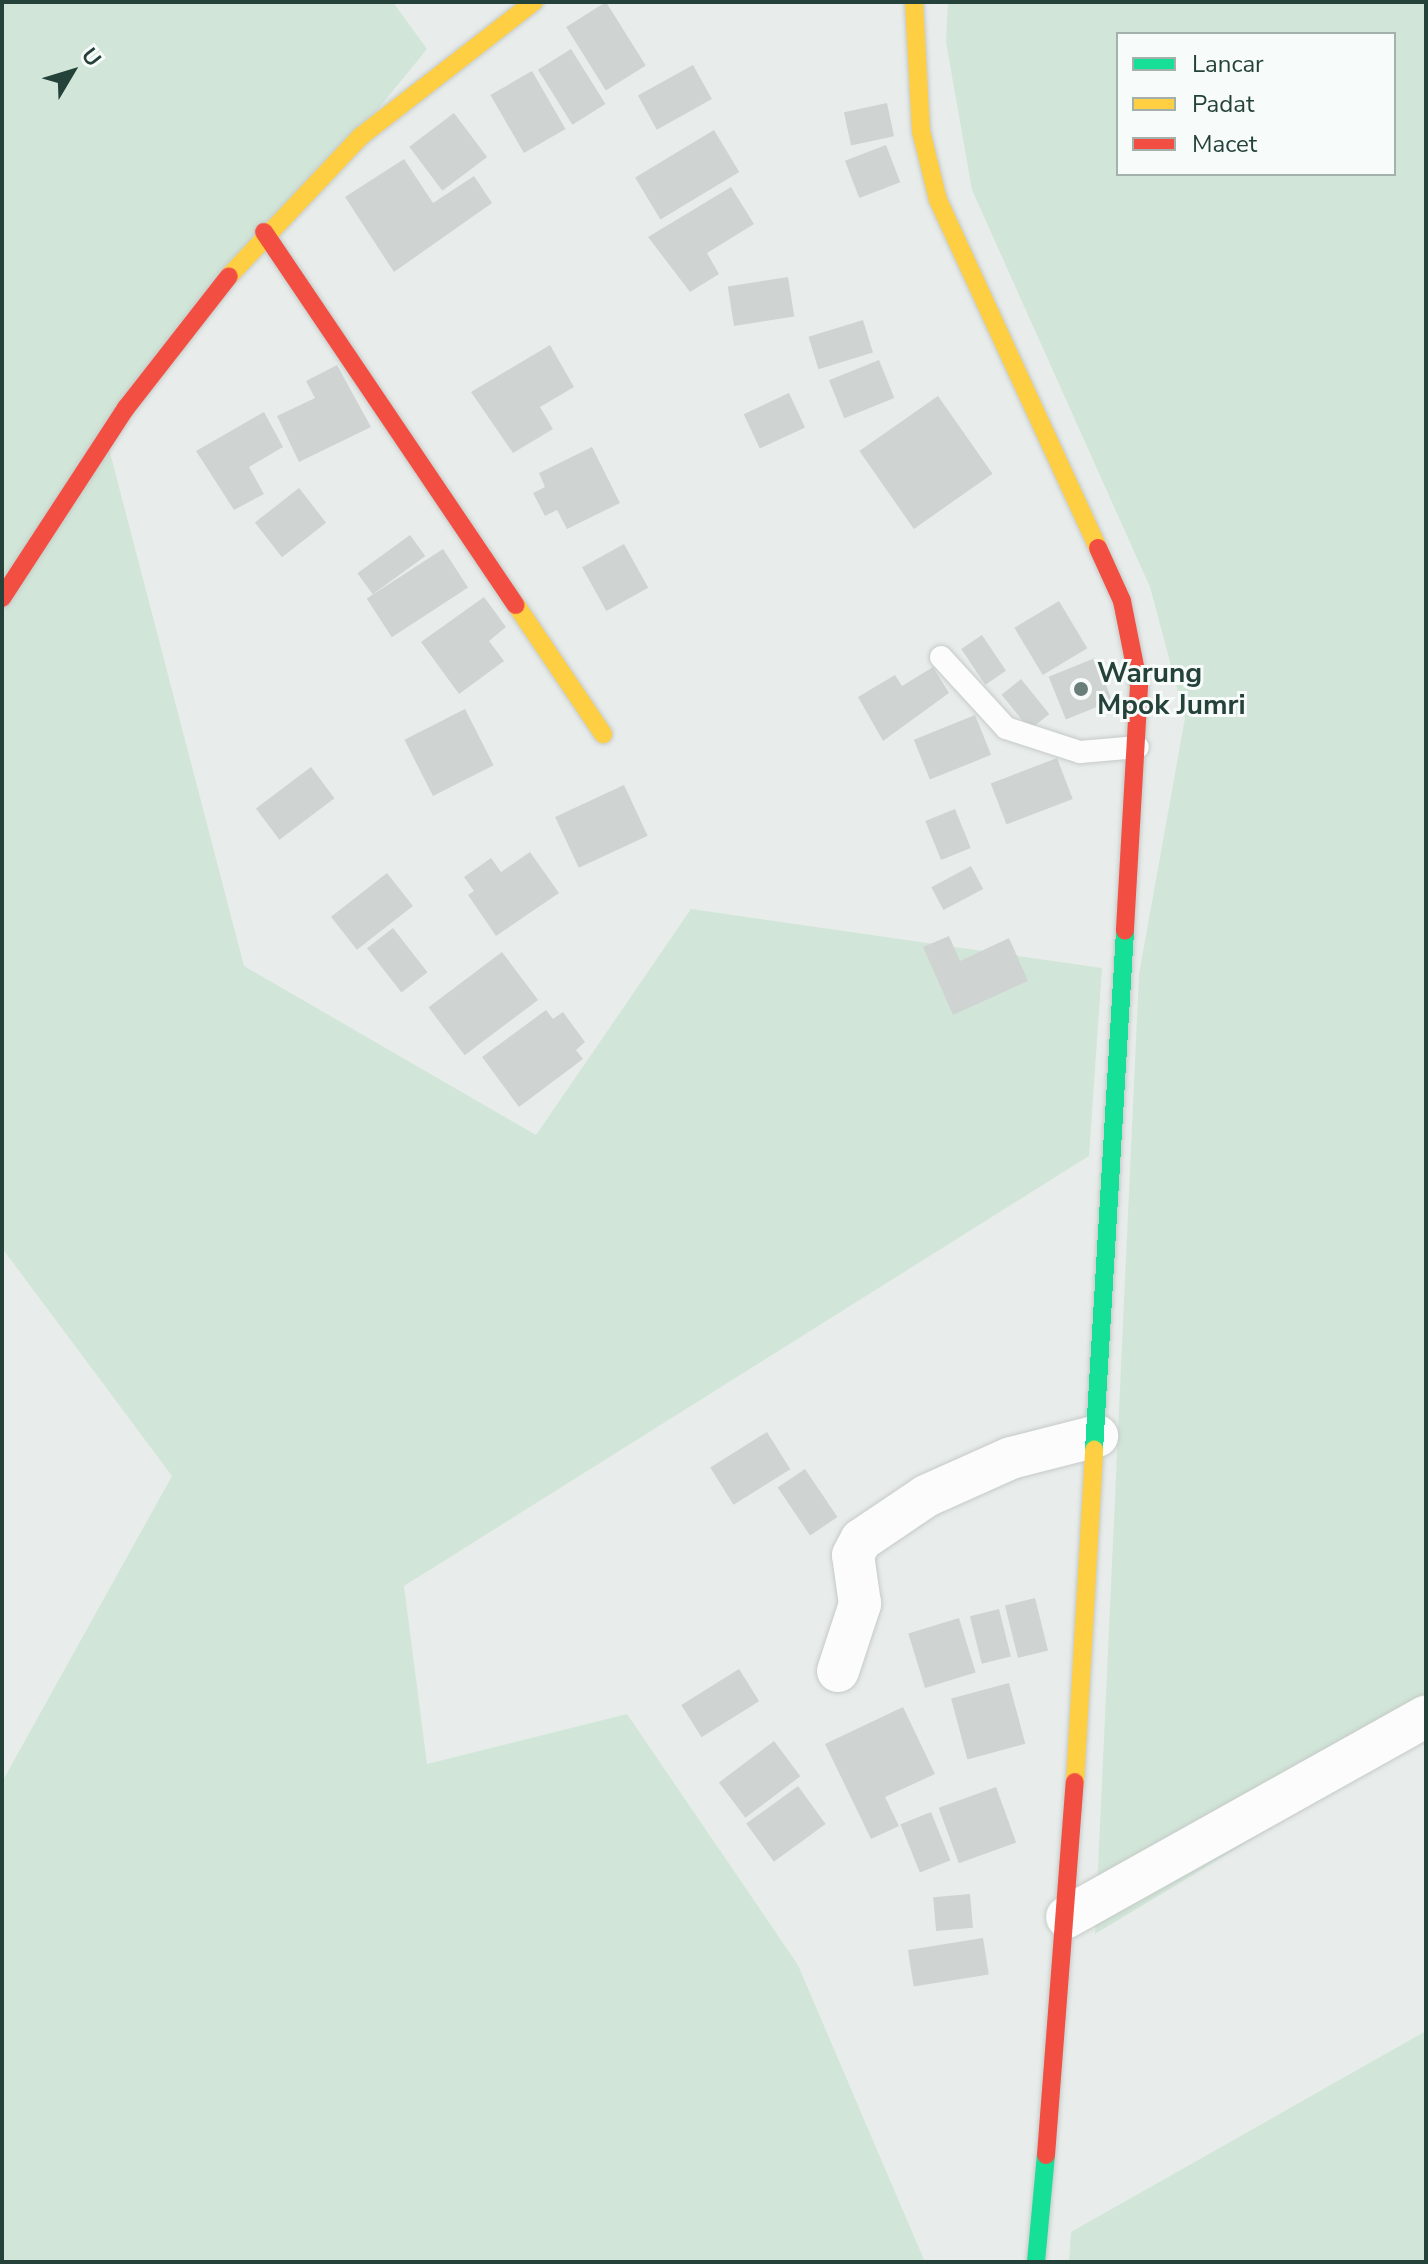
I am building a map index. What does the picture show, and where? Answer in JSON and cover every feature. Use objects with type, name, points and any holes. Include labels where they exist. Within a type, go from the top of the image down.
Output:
[{"type":"street","points":[[2,598],[126,408],[264,232],[361,136],[534,2]]},
{"type":"street","points":[[914,2],[921,131],[938,200],[1122,601],[1139,686],[1138,747],[1067,1917],[1036,2262]]},
{"type":"street","points":[[264,232],[603,734]]},
{"type":"street","points":[[838,1671],[860,1604],[853,1555],[861,1540],[926,1496],[1011,1458],[1097,1436]]},
{"type":"street","points":[[1067,1917],[1426,1716]]},
{"type":"lane","points":[[941,657],[1006,728],[1080,752],[1138,747]]},
{"type":"green space","points":[[2,2],[393,2],[427,49],[107,441],[244,966],[536,1135],[691,909],[1102,968],[1089,1156],[404,1586],[427,1764],[627,1714],[798,1965],[925,2262],[2,2262],[2,1782],[172,1476],[2,1248]]},
{"type":"green space","points":[[948,2],[1426,2],[1426,1734],[1095,1934],[1139,974],[1185,718],[1150,587],[972,190],[946,42]]},
{"type":"green space","points":[[1426,2031],[1426,2262],[1069,2262],[1071,2232]]},
{"type":"building","points":[[606,2],[646,66],[606,91],[566,27]]},
{"type":"building","points":[[571,49],[605,104],[572,125],[538,70]]},
{"type":"building","points":[[693,65],[712,99],[657,130],[638,96]]},
{"type":"building","points":[[532,71],[566,129],[524,153],[490,95]]},
{"type":"building","points":[[887,103],[894,136],[851,145],[844,112]]},
{"type":"building","points":[[454,113],[487,157],[442,191],[409,147]]},
{"type":"building","points":[[714,130],[739,172],[660,219],[635,177]]},
{"type":"building","points":[[886,145],[900,182],[859,198],[845,161]]},
{"type":"building","points":[[404,159],[433,203],[474,176],[492,203],[394,272],[345,197]]},
{"type":"building","points":[[731,187],[754,224],[707,253],[719,274],[690,292],[648,237]]},
{"type":"building","points":[[788,277],[794,317],[734,326],[728,287]]},
{"type":"building","points":[[863,320],[873,353],[818,369],[808,337]]},
{"type":"building","points":[[550,345],[574,387],[540,407],[553,429],[513,453],[471,392]]},
{"type":"building","points":[[879,360],[894,398],[844,418],[829,380]]},
{"type":"building","points":[[337,365],[371,427],[299,462],[277,416],[315,398],[306,381]]},
{"type":"building","points":[[789,393],[805,427],[760,449],[744,414]]},
{"type":"building","points":[[938,396],[992,474],[914,529],[859,451]]},
{"type":"building","points":[[264,412],[283,447],[249,467],[264,494],[234,510],[196,451]]},
{"type":"building","points":[[592,447],[620,503],[567,529],[557,510],[545,516],[533,493],[545,487],[539,473]]},
{"type":"building","points":[[299,488],[326,523],[282,557],[255,522]]},
{"type":"building","points":[[410,535],[425,556],[373,594],[357,573]]},
{"type":"building","points":[[624,544],[648,588],[606,611],[582,567]]},
{"type":"building","points":[[443,549],[468,588],[392,637],[367,599]]},
{"type":"building","points":[[484,597],[506,627],[489,641],[504,661],[459,694],[421,642]]},
{"type":"building","points":[[1059,601],[1087,648],[1043,675],[1014,628]]},
{"type":"building","points":[[982,635],[1006,671],[985,685],[961,649]]},
{"type":"building","name":"Warung Mpok Jumri","points":[[1095,658],[1112,701],[1066,719],[1049,677]]},
{"type":"building","points":[[933,667],[949,693],[883,741],[858,697],[895,675],[902,686]]},
{"type":"building","points":[[1021,679],[1049,714],[1030,730],[1002,695]]},
{"type":"building","points":[[465,709],[494,765],[433,796],[404,740]]},
{"type":"building","points":[[975,715],[991,755],[930,780],[914,740]]},
{"type":"building","points":[[1057,758],[1073,799],[1006,825],[991,783]]},
{"type":"building","points":[[311,767],[334,798],[279,840],[256,809]]},
{"type":"building","points":[[624,785],[648,836],[579,868],[555,817]]},
{"type":"building","points":[[955,809],[971,848],[941,860],[925,821]]},
{"type":"building","points":[[530,852],[559,893],[496,936],[468,895],[474,891],[464,877],[491,858],[501,872]]},
{"type":"building","points":[[971,866],[983,889],[943,910],[931,887]]},
{"type":"building","points":[[387,873],[413,906],[357,950],[331,917]]},
{"type":"building","points":[[393,928],[427,972],[401,992],[367,948]]},
{"type":"building","points":[[949,936],[960,961],[1009,938],[1028,981],[953,1015],[923,947]]},
{"type":"building","points":[[502,952],[538,1000],[465,1055],[429,1007]]},
{"type":"building","points":[[546,1010],[553,1019],[563,1012],[585,1042],[576,1050],[583,1059],[519,1107],[482,1057]]},
{"type":"building","points":[[767,1432],[790,1469],[733,1505],[710,1468]]},
{"type":"building","points":[[805,1469],[837,1517],[810,1536],[778,1487]]},
{"type":"building","points":[[1035,1598],[1048,1650],[1018,1658],[1005,1605]]},
{"type":"building","points":[[999,1609],[1011,1657],[982,1664],[970,1616]]},
{"type":"building","points":[[959,1618],[976,1673],[925,1688],[908,1633]]},
{"type":"building","points":[[739,1669],[759,1701],[701,1737],[681,1705]]},
{"type":"building","points":[[1009,1683],[1025,1744],[967,1759],[951,1699]]},
{"type":"building","points":[[903,1707],[935,1774],[885,1797],[899,1826],[871,1839],[825,1744]]},
{"type":"building","points":[[774,1741],[800,1776],[745,1818],[719,1783]]},
{"type":"building","points":[[798,1786],[826,1824],[774,1862],[746,1824]]},
{"type":"building","points":[[996,1787],[1016,1842],[959,1863],[939,1808]]},
{"type":"building","points":[[931,1812],[950,1860],[920,1873],[900,1824]]},
{"type":"building","points":[[970,1894],[973,1928],[936,1931],[933,1897]]},
{"type":"building","points":[[983,1938],[989,1975],[914,1986],[908,1950]]},
{"type":"traffic: fast","points":[[1094,1450],[1125,931]]},
{"type":"traffic: fast","points":[[1036,2262],[1046,2155]]},
{"type":"traffic: slow","points":[[229,276],[361,136],[534,2]]},
{"type":"traffic: slow","points":[[914,2],[921,131],[938,200],[1098,548]]},
{"type":"traffic: slow","points":[[516,605],[603,734]]},
{"type":"traffic: slow","points":[[1075,1782],[1094,1450]]},
{"type":"traffic: jam","points":[[264,232],[516,605]]},
{"type":"traffic: jam","points":[[2,598],[126,408],[229,276]]},
{"type":"traffic: jam","points":[[1098,548],[1122,601],[1139,686],[1125,931]]},
{"type":"traffic: jam","points":[[1046,2155],[1075,1782]]},
{"type":"place","name":"Warung Mpok Jumri","points":[[1081,689]]}]
